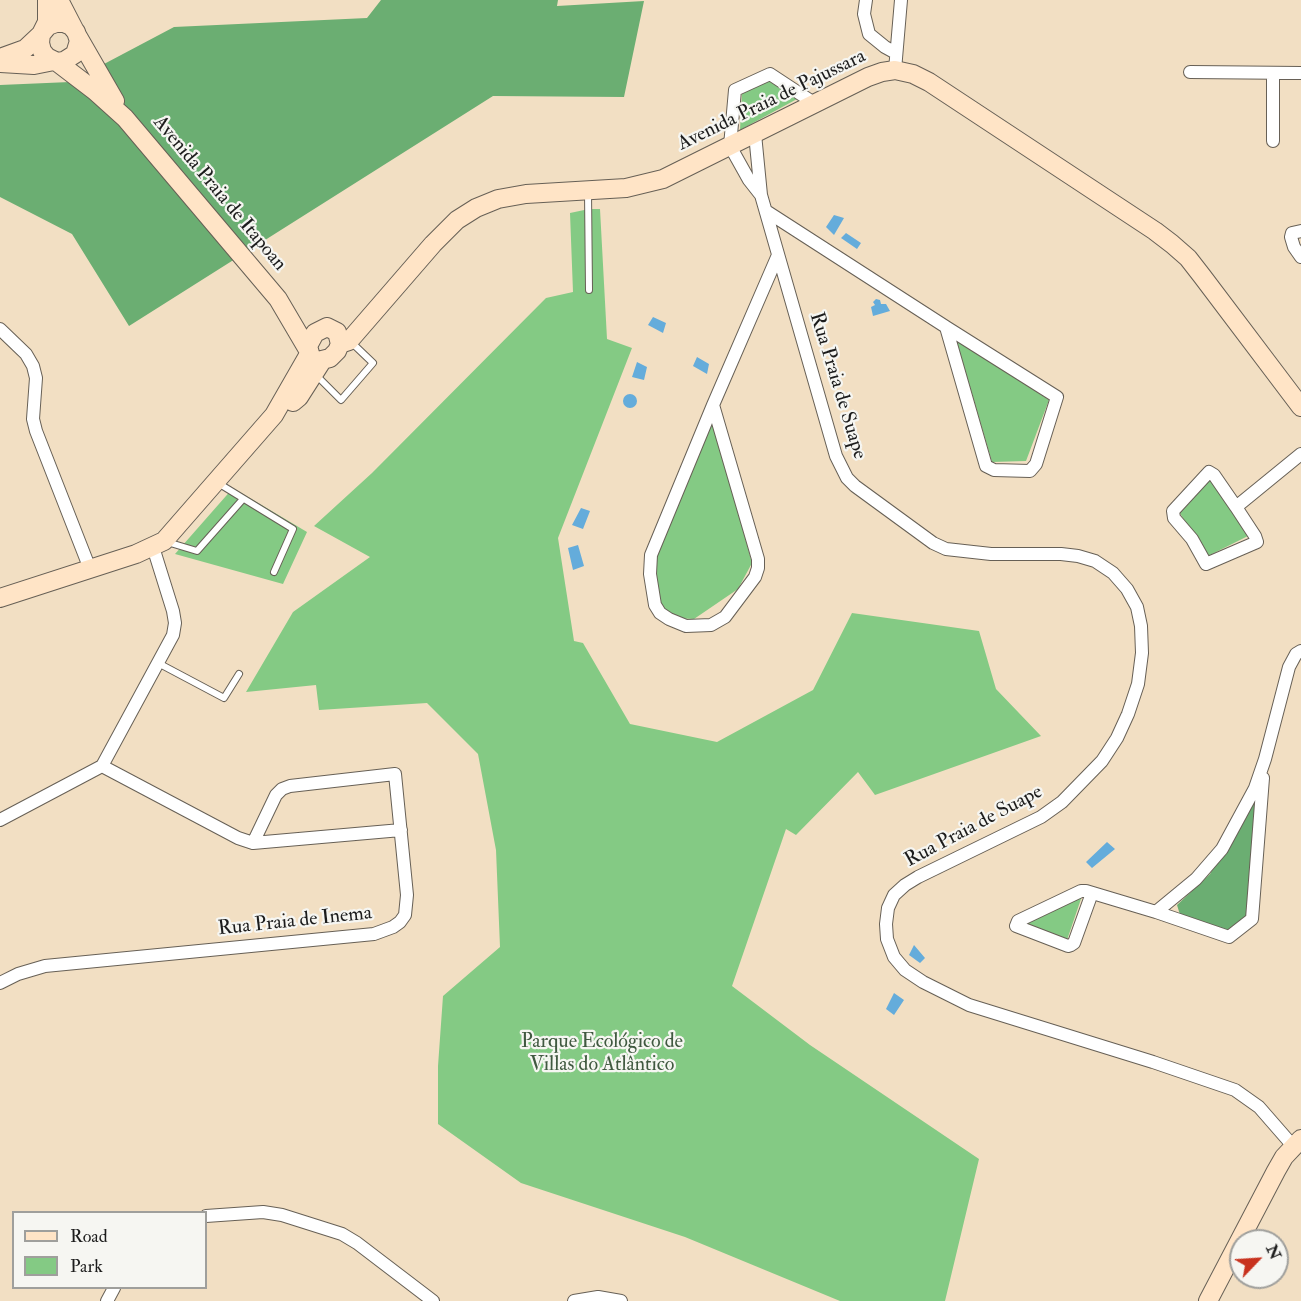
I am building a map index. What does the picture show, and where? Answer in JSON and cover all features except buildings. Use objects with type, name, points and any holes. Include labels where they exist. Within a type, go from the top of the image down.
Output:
[{"type":"street","points":[[47,0],[47,22],[40,43],[47,57],[56,61]]},
{"type":"street","name":"Avenida Praia de Itapoan","points":[[59,0],[125,118]]},
{"type":"street","points":[[866,0],[864,14],[869,34],[885,47],[896,61]]},
{"type":"street","points":[[896,61],[900,0]]},
{"type":"street","points":[[0,58],[25,49],[48,26],[56,23],[71,26],[77,34],[78,48],[75,54],[64,61],[34,65],[0,63]]},
{"type":"street","name":"Avenida Praia de Itapoan","points":[[56,61],[95,90],[125,118],[278,298],[302,319],[325,328]]},
{"type":"street","name":"Avenida Praia de Pajussara","points":[[313,360],[334,354],[449,228],[476,208],[498,199],[526,194],[626,188],[646,184],[679,172],[875,74],[896,61],[1172,244],[1188,258],[1301,407]]},
{"type":"street","points":[[1190,72],[1301,73]]},
{"type":"street","points":[[1273,73],[1273,141]]},
{"type":"street","points":[[730,146],[734,95],[739,87],[770,74],[814,104]]},
{"type":"street","name":"Rua Praia de Suape","points":[[755,134],[761,195],[836,456],[847,478],[933,543],[946,549],[991,554],[1061,554],[1095,561],[1113,573],[1127,589],[1137,607],[1142,626],[1142,653],[1138,684],[1117,738],[1102,761],[1062,802],[1041,817],[918,878],[894,895],[888,908],[886,924],[887,939],[894,957],[905,970],[922,982],[969,1005],[1235,1090],[1259,1107],[1297,1143]]},
{"type":"street","name":"Rua Praia de Suape","points":[[730,146],[749,180],[761,195]]},
{"type":"street","points":[[766,211],[1057,397],[1036,464],[1030,471],[994,470],[986,466],[946,327]]},
{"type":"street","points":[[1301,231],[1293,233],[1291,237],[1301,257]]},
{"type":"street","points":[[713,405],[758,559],[758,568],[755,577],[725,617],[711,625],[686,626],[660,613],[655,605],[651,555],[713,405],[778,255]]},
{"type":"street","name":"Avenida Praia de Pajussara","points":[[325,328],[349,322],[389,293]]},
{"type":"street","name":"Avenida Praia de Itapoan","points":[[278,298],[313,360]]},
{"type":"street","points":[[0,598],[158,544],[274,415],[299,397],[313,360],[312,337],[325,328],[337,332],[345,342]]},
{"type":"street","points":[[0,329],[26,354],[33,366],[36,378],[33,419],[36,431],[90,569]]},
{"type":"street","points":[[1236,507],[1301,454]]},
{"type":"street","points":[[1209,472],[1214,475],[1236,507],[1257,542],[1206,564],[1192,539],[1174,518],[1173,511],[1209,472]]},
{"type":"street","points":[[0,820],[102,766],[173,635],[175,623],[158,544]]},
{"type":"street","points":[[1156,912],[1196,879],[1222,849],[1255,788],[1289,667],[1296,654],[1301,651]]},
{"type":"street","points":[[1092,893],[1074,943],[1071,945],[1068,946],[1016,926],[1018,921],[1077,893],[1086,891],[1229,937],[1252,919],[1265,759]]},
{"type":"street","points":[[102,766],[238,838],[253,843],[401,830]]},
{"type":"street","name":"Rua Praia de Inema","points":[[0,983],[18,974],[45,966],[384,932],[400,922],[407,906],[395,774],[282,789],[276,795],[253,843]]},
{"type":"street","points":[[1208,1301],[1275,1171],[1284,1156],[1297,1143]]},
{"type":"street","points":[[207,1216],[263,1212],[282,1215],[342,1234],[433,1301]]},
{"type":"street","points":[[574,1301],[598,1297],[621,1301]]},
{"type":"lane","points":[[588,190],[589,290]]},
{"type":"lane","points":[[313,360],[341,400],[373,363],[345,342]]},
{"type":"lane","points":[[215,482],[292,530],[274,572]]},
{"type":"lane","points":[[158,544],[197,551],[243,499]]},
{"type":"lane","points":[[157,663],[224,698],[239,674]]},
{"type":"green space","points":[[381,0],[558,0],[557,6],[644,1],[624,97],[493,96],[129,326],[72,234],[0,197],[0,85],[70,82],[174,27],[367,18]]},
{"type":"green space","points":[[767,80],[797,99],[740,130],[742,93]]},
{"type":"green space","name":"Parque Ecológico de Villas do Atlântico","points":[[600,209],[607,339],[632,348],[558,538],[574,641],[583,643],[630,724],[717,742],[813,690],[852,613],[979,631],[996,689],[1041,736],[875,795],[858,772],[796,835],[786,829],[732,986],[810,1045],[979,1159],[945,1301],[840,1301],[685,1237],[521,1183],[438,1124],[438,1066],[443,996],[500,947],[496,850],[478,754],[427,703],[319,710],[316,685],[246,692],[293,612],[370,557],[314,526],[372,473],[546,298],[573,292],[570,213]]},
{"type":"green space","points":[[956,339],[1049,400],[1026,461],[992,462]]},
{"type":"green space","points":[[712,418],[752,563],[738,589],[694,619],[674,618],[660,606],[654,576],[656,554]]},
{"type":"green space","points":[[1210,479],[1250,535],[1208,556],[1179,512]]},
{"type":"green space","points":[[233,488],[307,532],[283,584],[175,554]]},
{"type":"green space","points":[[1256,794],[1250,914],[1229,933],[1181,918],[1177,905],[1210,874]]},
{"type":"green space","points":[[1082,896],[1067,940],[1022,924]]},
{"type":"water","points":[[834,215],[844,218],[834,235],[826,227]]},
{"type":"water","points":[[846,233],[861,243],[857,249],[841,238]]},
{"type":"water","points":[[876,299],[880,300],[881,304],[886,304],[890,311],[873,316],[871,307],[875,305],[873,302]]},
{"type":"water","points":[[653,317],[666,323],[663,333],[648,325]]},
{"type":"water","points":[[697,357],[709,364],[707,374],[693,366]]},
{"type":"water","points":[[637,362],[647,367],[644,380],[632,377]]},
{"type":"water","points":[[627,394],[633,394],[637,401],[633,408],[627,408],[623,404],[623,398]]},
{"type":"water","points":[[581,508],[590,511],[583,529],[572,525]]},
{"type":"water","points":[[578,545],[584,566],[573,570],[568,548]]},
{"type":"water","points":[[1107,842],[1115,849],[1092,868],[1086,862]]},
{"type":"water","points":[[914,945],[925,958],[920,963],[909,955]]},
{"type":"water","points":[[894,993],[904,1000],[894,1015],[886,1009]]}]
